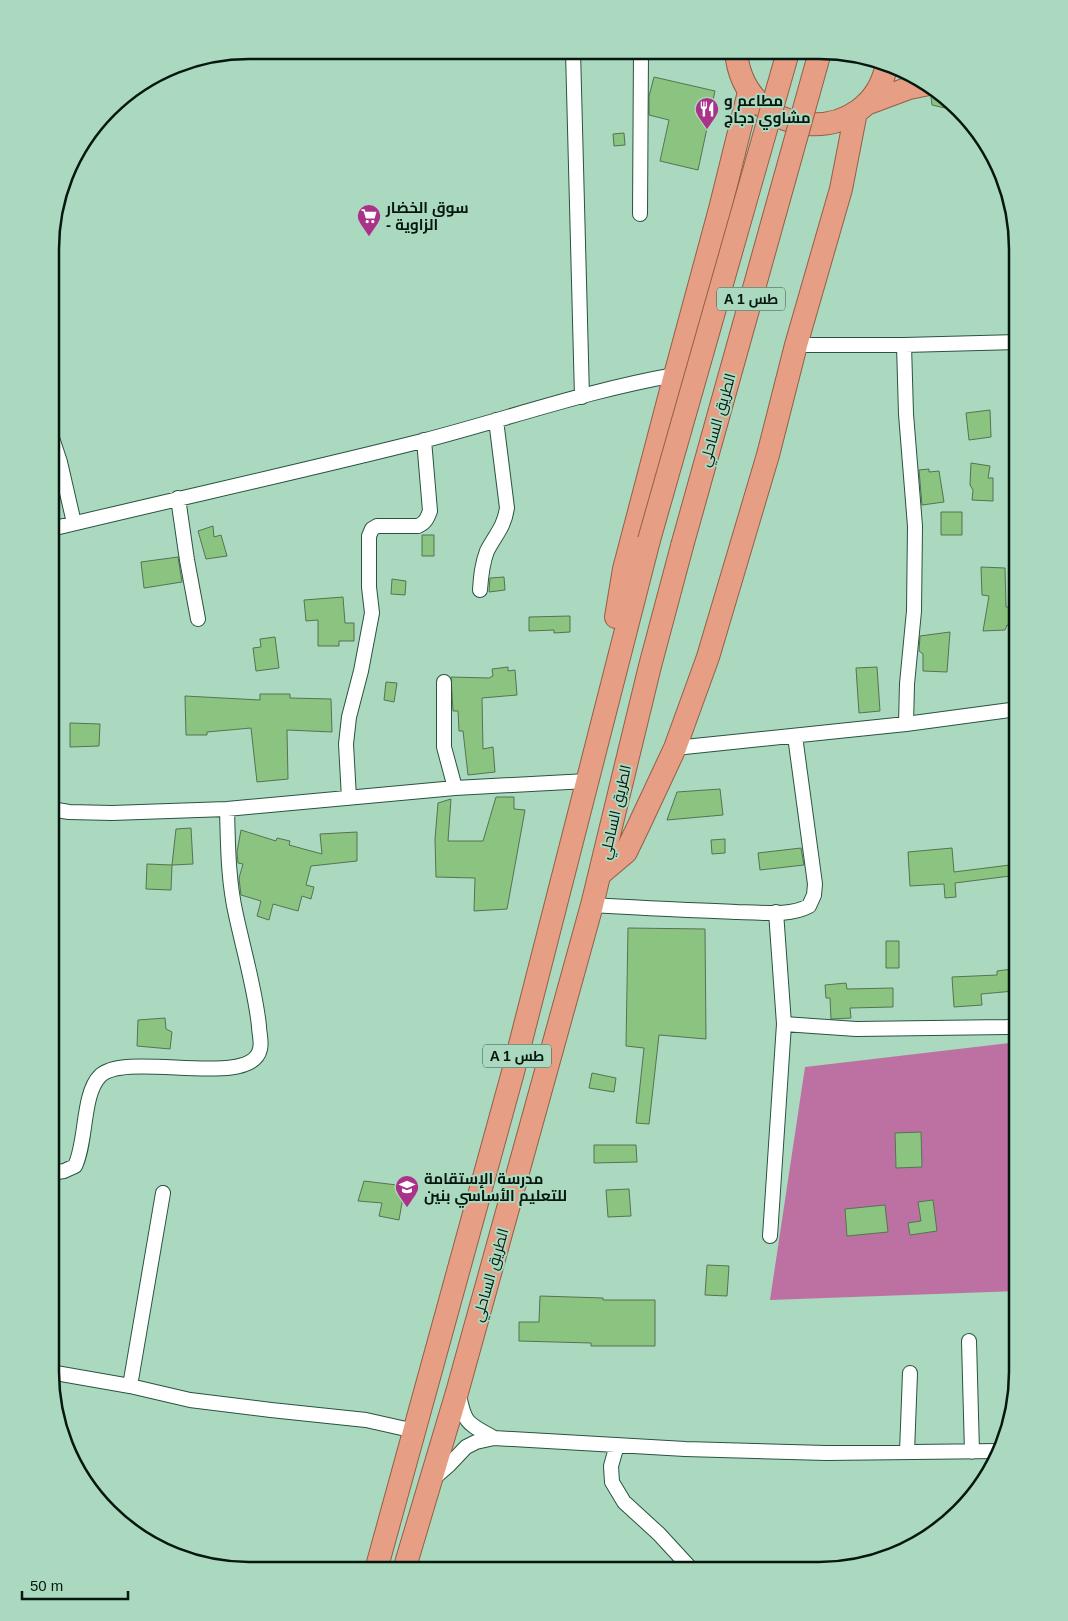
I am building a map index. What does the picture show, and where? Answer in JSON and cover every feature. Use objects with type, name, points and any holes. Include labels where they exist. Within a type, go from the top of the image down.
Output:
[{"type":"highway","points":[[737,59],[742,79],[749,92],[763,107],[780,118],[798,124],[818,125],[838,121],[861,108],[918,86]]},
{"type":"highway","name":"الطريق الساحلي","points":[[378,1562],[513,1072],[649,540],[786,59]]},
{"type":"highway","name":"الطريق الساحلي","points":[[406,1562],[458,1389],[592,905],[650,666],[682,546],[818,59]]},
{"type":"highway","points":[[600,874],[626,852],[675,748],[708,657],[768,454],[796,344],[841,189],[861,108],[878,89],[886,71]]},
{"type":"highway","points":[[612,686],[617,606],[624,569],[720,210],[749,92]]},
{"type":"street","points":[[574,59],[582,396]]},
{"type":"street","points":[[640,214],[641,59]]},
{"type":"street","points":[[796,344],[904,345],[1009,342]]},
{"type":"street","points":[[904,345],[906,414],[915,526],[914,611],[907,684],[906,724]]},
{"type":"street","points":[[59,527],[424,440],[582,396],[646,380],[675,375]]},
{"type":"street","points":[[480,590],[483,564],[488,549],[505,522],[507,508],[496,420]]},
{"type":"street","points":[[349,798],[346,744],[348,717],[361,671],[372,613],[369,587],[369,536],[372,528],[377,526],[418,526],[427,519],[430,511],[424,440]]},
{"type":"street","points":[[59,459],[74,523]]},
{"type":"street","points":[[178,498],[198,619]]},
{"type":"street","points":[[444,682],[444,747],[455,788]]},
{"type":"street","points":[[675,748],[906,724],[1009,710]]},
{"type":"street","points":[[592,905],[669,910],[776,912],[799,911],[809,906],[814,895],[815,884],[795,736]]},
{"type":"street","points":[[59,810],[69,812],[112,813],[227,809],[455,788],[587,781]]},
{"type":"street","points":[[59,1172],[75,1166],[80,1156],[92,1090],[100,1076],[111,1068],[213,1068],[246,1065],[257,1056],[260,1048],[258,1016],[230,884],[227,809]]},
{"type":"street","points":[[770,1236],[784,1024],[776,912]]},
{"type":"street","points":[[784,1024],[856,1029],[1009,1027]]},
{"type":"street","points":[[130,1386],[163,1193]]},
{"type":"street","points":[[969,1341],[972,1452]]},
{"type":"street","points":[[907,1452],[910,1373]]},
{"type":"street","points":[[59,1374],[130,1386],[190,1400],[366,1420],[415,1431]]},
{"type":"street","points":[[458,1389],[466,1420],[494,1438]]},
{"type":"street","points":[[430,1481],[466,1447],[476,1442],[494,1438],[826,1454],[992,1451]]},
{"type":"street","points":[[617,1445],[611,1466],[612,1482],[624,1502],[659,1534],[685,1562]]},
{"type":"shaded area","points":[[1009,1043],[1009,1291],[770,1300],[805,1067]]},
{"type":"building","points":[[654,77],[715,91],[698,170],[660,161],[669,120],[649,115],[649,96]]},
{"type":"building","points":[[931,97],[935,98],[945,108],[932,105]]},
{"type":"building","points":[[624,133],[625,145],[614,146],[613,134]]},
{"type":"building","points":[[990,410],[991,437],[969,440],[966,413]]},
{"type":"building","points":[[971,463],[990,466],[988,478],[993,478],[993,501],[972,500],[973,490],[970,485]]},
{"type":"building","points":[[929,469],[929,472],[939,471],[944,502],[922,505],[919,470]]},
{"type":"building","points":[[941,512],[962,512],[962,535],[941,535]]},
{"type":"building","points":[[213,526],[214,537],[221,535],[227,556],[206,559],[198,531]]},
{"type":"building","points":[[422,535],[434,535],[434,556],[422,556]]},
{"type":"building","points":[[178,557],[182,582],[144,588],[141,562]]},
{"type":"building","points":[[981,567],[1005,568],[1006,607],[1009,607],[1009,626],[1007,625],[1005,630],[983,631],[989,596],[982,595]]},
{"type":"building","points":[[504,577],[505,590],[489,592],[490,578]]},
{"type":"building","points":[[392,579],[406,581],[405,595],[391,594]]},
{"type":"building","points":[[343,597],[345,623],[354,623],[354,641],[339,641],[339,646],[318,646],[318,620],[306,621],[304,600]]},
{"type":"building","points":[[570,616],[570,632],[554,633],[554,630],[529,631],[529,617]]},
{"type":"building","points":[[950,632],[947,672],[923,671],[923,654],[919,651],[920,636]]},
{"type":"building","points":[[275,637],[279,668],[256,671],[253,648],[261,647],[260,639]]},
{"type":"building","points":[[508,667],[508,671],[515,670],[517,695],[482,698],[483,749],[493,747],[495,772],[468,775],[463,731],[459,731],[458,711],[453,711],[451,677],[489,678],[493,676],[492,669]]},
{"type":"building","points":[[877,667],[880,711],[859,713],[856,668]]},
{"type":"building","points":[[386,682],[397,683],[394,702],[384,700]]},
{"type":"building","points":[[260,694],[290,694],[290,698],[331,699],[332,732],[287,730],[288,779],[257,782],[251,728],[207,732],[207,735],[186,735],[185,696],[260,700]]},
{"type":"building","points":[[70,723],[100,724],[99,746],[70,747]]},
{"type":"building","points":[[720,789],[723,815],[667,820],[677,792]]},
{"type":"building","points":[[496,797],[514,797],[514,809],[525,810],[507,909],[474,911],[475,878],[436,877],[435,839],[438,803],[451,799],[448,841],[483,841]]},
{"type":"building","points":[[191,828],[193,864],[172,865],[176,829]]},
{"type":"building","points":[[241,830],[276,841],[277,838],[290,841],[289,845],[322,854],[320,834],[357,832],[357,861],[311,866],[306,885],[314,887],[311,899],[302,896],[298,911],[273,904],[269,920],[257,916],[261,901],[241,895],[239,878],[243,864],[238,863],[237,852]]},
{"type":"building","points":[[725,839],[725,853],[712,854],[711,840]]},
{"type":"building","points":[[801,848],[804,865],[760,870],[758,853]]},
{"type":"building","points":[[952,848],[954,872],[1009,865],[1009,876],[955,883],[956,897],[945,898],[944,884],[910,886],[908,852]]},
{"type":"building","points":[[147,864],[172,865],[171,890],[146,889]]},
{"type":"building","points":[[628,928],[705,929],[706,1039],[659,1035],[649,1124],[636,1123],[644,1048],[626,1046]]},
{"type":"building","points":[[886,941],[899,941],[899,968],[886,968]]},
{"type":"building","points":[[1009,969],[1009,991],[981,994],[982,1005],[954,1007],[952,977],[997,975],[997,971]]},
{"type":"building","points":[[846,983],[847,989],[893,988],[893,1007],[850,1008],[851,1018],[831,1019],[830,998],[826,998],[825,985]]},
{"type":"building","points":[[165,1018],[166,1029],[172,1032],[170,1049],[137,1046],[138,1020]]},
{"type":"building","points":[[592,1073],[616,1078],[614,1092],[589,1088]]},
{"type":"building","points":[[921,1132],[922,1167],[896,1168],[895,1133]]},
{"type":"building","points":[[594,1145],[636,1145],[637,1162],[594,1163]]},
{"type":"building","points":[[364,1181],[405,1186],[399,1220],[379,1216],[382,1203],[358,1201]]},
{"type":"building","points":[[629,1189],[631,1216],[608,1217],[606,1190]]},
{"type":"building","points":[[933,1200],[937,1231],[910,1235],[908,1223],[921,1221],[918,1202]]},
{"type":"building","points":[[885,1205],[888,1232],[847,1236],[845,1209]]},
{"type":"building","points":[[707,1265],[729,1266],[727,1296],[705,1295]]},
{"type":"building","points":[[540,1296],[603,1298],[603,1300],[655,1300],[655,1346],[591,1346],[591,1343],[519,1341],[519,1322],[539,1322]]},
{"type":"place","name":"مطاعم و مشاوي دجاج","points":[[707,130]]},
{"type":"place","name":"سوق الخضار - الزاوية","points":[[369,237]]},
{"type":"place","name":"مدرسة اﻹستقامة للتعليم اﻷساسي بنين","points":[[407,1208]]}]
